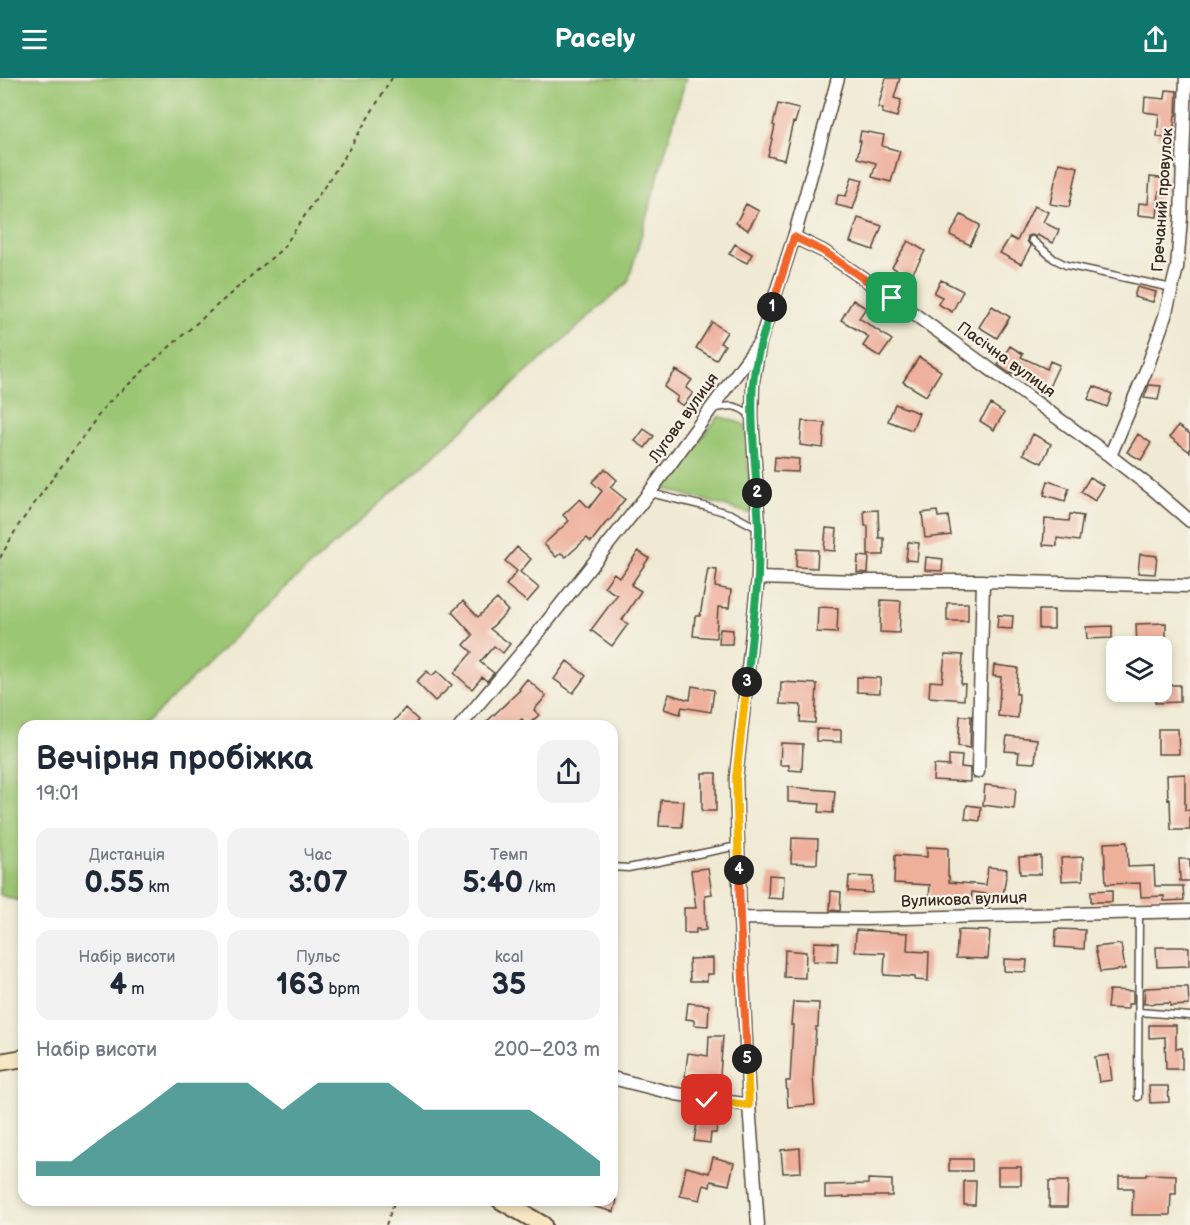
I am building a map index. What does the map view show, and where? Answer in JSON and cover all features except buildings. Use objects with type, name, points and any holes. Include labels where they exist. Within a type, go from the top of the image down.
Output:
[{"type":"street","name":"Лугова вулиця","points":[[465,720],[538,633],[649,493],[760,342],[794,237],[838,78]]},
{"type":"street","name":"Гречаний провулок","points":[[1110,456],[1147,368],[1165,316],[1177,268],[1186,78]]},
{"type":"street","name":"Пасічна вулиця","points":[[794,237],[823,251],[892,298],[1110,456],[1190,521]]},
{"type":"street","points":[[758,1225],[749,1105],[736,778],[758,578],[759,529],[752,416],[753,381],[760,342]]},
{"type":"street","points":[[758,578],[1190,586]]},
{"type":"street","points":[[978,772],[983,581]]},
{"type":"street","name":"Вуликова вулиця","points":[[740,918],[865,919],[1190,911]]},
{"type":"street","points":[[0,1062],[18,1059]]},
{"type":"street","points":[[618,1080],[676,1094],[749,1105]]},
{"type":"street","points":[[510,1206],[543,1225]]},
{"type":"lane","points":[[1032,240],[1053,259],[1066,265],[1172,288]]},
{"type":"lane","points":[[709,410],[729,405],[742,408],[752,416]]},
{"type":"lane","points":[[649,493],[731,514],[759,529]]},
{"type":"lane","points":[[618,867],[628,868],[739,846]]},
{"type":"lane","points":[[1138,912],[1138,1097]]},
{"type":"lane","points":[[1139,1012],[1190,1016]]},
{"type":"path","points":[[0,558],[18,526],[106,405],[283,248],[345,156],[392,78]]},
{"type":"path","points":[[386,1225],[393,1206]]},
{"type":"green space","points":[[0,78],[686,78],[628,282],[284,589],[150,720],[18,720],[18,901],[0,895]]},
{"type":"green space","points":[[719,416],[746,425],[751,514],[662,488]]},
{"type":"route","points":[[707,1100],[749,1105],[736,778],[758,578],[759,529],[752,416],[753,381],[760,342],[794,237],[823,251],[892,298]]}]
